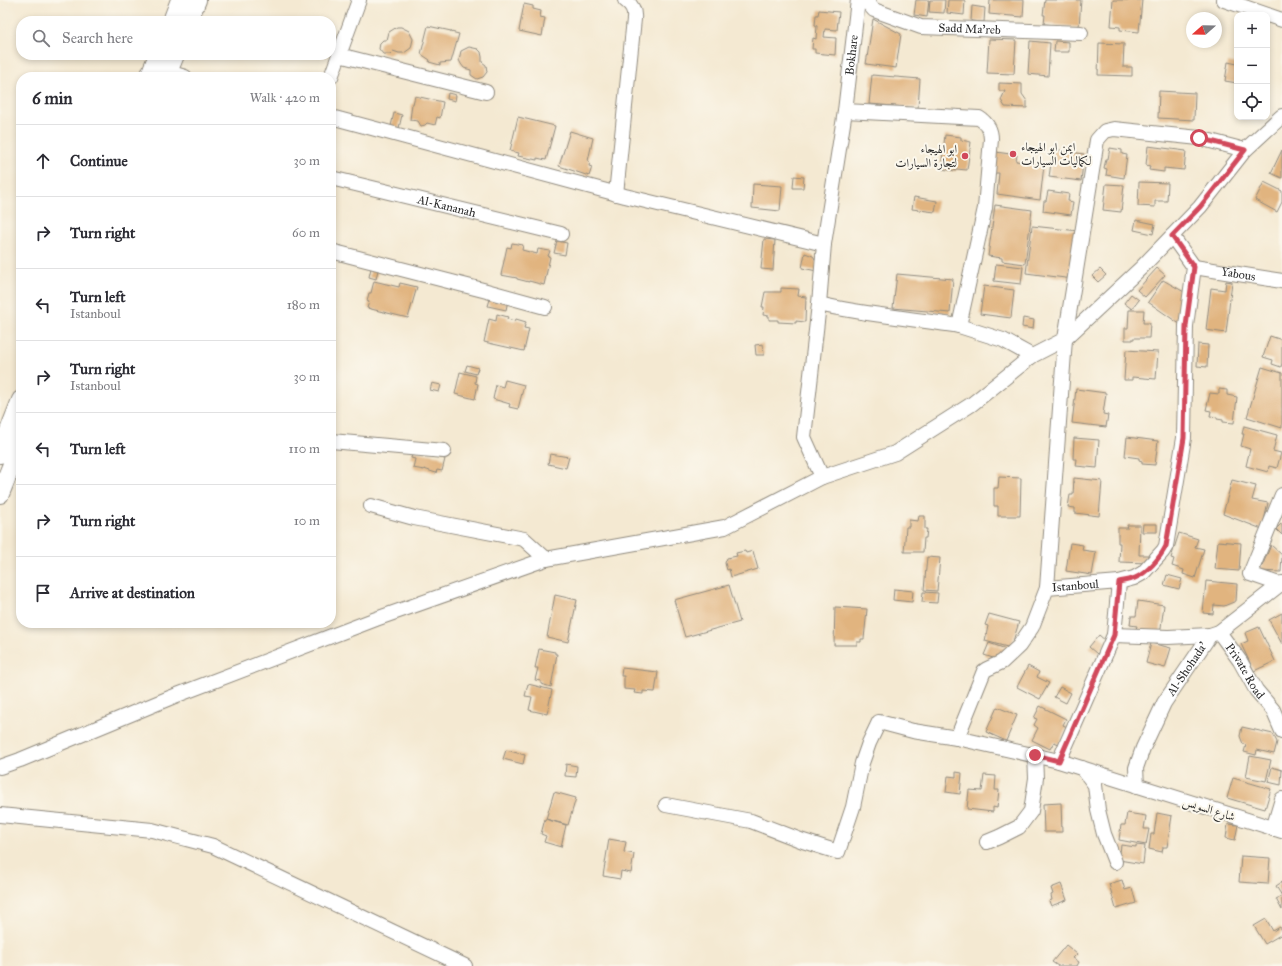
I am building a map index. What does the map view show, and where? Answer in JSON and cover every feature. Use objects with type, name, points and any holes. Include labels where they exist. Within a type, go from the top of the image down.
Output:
[{"type":"main road","points":[[174,16],[180,0]]},
{"type":"main road","points":[[190,16],[197,0]]},
{"type":"main road","points":[[151,72],[156,60]]},
{"type":"main road","points":[[167,72],[172,60]]},
{"type":"main road","points":[[0,454],[16,413]]},
{"type":"main road","points":[[0,494],[16,454]]},
{"type":"street","points":[[333,72],[359,0]]},
{"type":"street","points":[[616,194],[635,11],[625,0]]},
{"type":"street","name":"Bokhare","points":[[822,477],[804,437],[819,304],[824,244],[845,111],[858,0]]},
{"type":"street","name":"Sadd Ma'reb","points":[[865,0],[874,10],[921,27],[1081,33]]},
{"type":"street","points":[[1224,0],[1282,20]]},
{"type":"street","points":[[339,55],[486,92]]},
{"type":"street","points":[[845,111],[979,118],[989,126],[991,139],[984,208],[959,326]]},
{"type":"street","points":[[0,767],[172,697],[376,619],[546,559],[725,527],[822,477],[895,453],[972,404],[1032,356],[1064,339],[1141,268],[1200,207],[1245,150],[1282,116]]},
{"type":"street","points":[[336,118],[616,194],[824,244]]},
{"type":"street","points":[[1047,588],[1064,339],[1097,140],[1105,131],[1111,129],[1127,130],[1199,138],[1245,150]]},
{"type":"street","name":"Al-Kananah","points":[[336,179],[561,234]]},
{"type":"street","points":[[1172,236],[1194,267]]},
{"type":"street","points":[[336,252],[545,307]]},
{"type":"street","name":"Yabous","points":[[1194,267],[1282,282]]},
{"type":"street","name":"Istanboul","points":[[957,738],[984,672],[986,669],[1002,662],[1019,646],[1032,627],[1047,588],[1119,582],[1134,578],[1143,573],[1163,551],[1167,542],[1184,438],[1186,326],[1194,267]]},
{"type":"street","points":[[819,304],[851,311],[918,319],[959,326],[1003,340],[1032,356]]},
{"type":"street","points":[[336,441],[444,451]]},
{"type":"street","points":[[1282,495],[1250,574],[1282,584]]},
{"type":"street","points":[[371,506],[414,518],[524,539],[546,559]]},
{"type":"street","points":[[1059,761],[1114,635],[1119,582]]},
{"type":"street","name":"Al-Shohada'","points":[[1137,786],[1136,768],[1164,702],[1215,634],[1282,584]]},
{"type":"street","points":[[1114,635],[1168,637],[1215,634]]},
{"type":"street","name":"Private Road","points":[[1215,634],[1240,661],[1256,690],[1273,710],[1282,731]]},
{"type":"street","name":"شارع السويس","points":[[666,805],[751,821],[803,841],[838,852],[853,807],[862,763],[879,722],[913,731],[957,738],[1059,761],[1277,830]]},
{"type":"street","points":[[987,842],[1000,838],[1019,827],[1031,811],[1036,778],[1035,755]]},
{"type":"street","points":[[1082,768],[1095,785],[1098,810],[1104,834],[1115,862]]},
{"type":"street","points":[[1277,830],[1282,800]]},
{"type":"street","points":[[0,815],[152,830],[213,846],[465,966]]},
{"type":"building","points":[[916,0],[929,0],[927,17],[914,15]]},
{"type":"building","points":[[930,0],[945,0],[944,13],[929,12]]},
{"type":"building","points":[[948,0],[965,0],[964,15],[947,13]]},
{"type":"building","points":[[990,0],[1024,0],[1023,17],[989,14]]},
{"type":"building","points":[[1045,0],[1081,0],[1079,27],[1044,24],[1045,15],[1043,15]]},
{"type":"building","points":[[1113,0],[1142,0],[1139,32],[1120,30],[1120,27],[1111,26]]},
{"type":"building","points":[[524,4],[533,6],[533,9],[541,11],[540,17],[545,18],[542,36],[519,31]]},
{"type":"building","points":[[972,6],[985,8],[984,22],[971,21]]},
{"type":"building","points":[[819,10],[839,12],[837,30],[825,29],[824,37],[836,38],[835,55],[815,53],[815,49],[812,49],[813,38],[816,39],[816,15],[818,15]]},
{"type":"building","points":[[873,19],[901,34],[896,68],[866,64]]},
{"type":"building","points":[[428,26],[459,34],[451,62],[440,63],[440,65],[429,62],[430,60],[421,54]]},
{"type":"building","points":[[397,27],[401,27],[409,31],[413,39],[411,48],[404,53],[393,51],[390,54],[383,54],[379,49],[380,43],[383,40],[387,40],[389,32]]},
{"type":"building","points":[[989,39],[1016,40],[1014,74],[987,73]]},
{"type":"building","points":[[1030,41],[1050,43],[1048,76],[1028,74]]},
{"type":"building","points":[[1055,41],[1069,42],[1069,52],[1054,52]]},
{"type":"building","points":[[1099,43],[1124,44],[1123,67],[1132,67],[1132,76],[1098,75]]},
{"type":"building","points":[[469,47],[478,49],[481,52],[482,62],[486,65],[487,72],[483,77],[477,79],[471,75],[471,70],[464,68],[459,60],[461,51]]},
{"type":"building","points":[[1228,62],[1234,63],[1234,82],[1225,81]]},
{"type":"building","points":[[872,75],[920,79],[918,108],[869,104]]},
{"type":"building","points":[[999,83],[1022,84],[1022,94],[1027,101],[1027,108],[1005,107],[1001,100],[1005,91],[999,91]]},
{"type":"building","points":[[1159,91],[1195,93],[1194,120],[1158,118]]},
{"type":"building","points":[[448,93],[456,95],[455,101],[447,99]]},
{"type":"building","points":[[415,96],[443,102],[440,118],[437,117],[435,125],[427,123],[421,126],[418,121],[410,120],[412,104]]},
{"type":"building","points":[[394,113],[402,115],[399,128],[391,126]]},
{"type":"building","points":[[518,117],[555,126],[546,160],[537,158],[537,160],[518,156],[519,153],[510,151]]},
{"type":"building","points":[[570,131],[593,138],[588,161],[590,162],[589,166],[592,167],[589,176],[559,166]]},
{"type":"building","points":[[945,135],[961,137],[961,140],[971,142],[967,170],[956,169],[956,171],[941,169]]},
{"type":"building","points":[[1148,146],[1186,151],[1184,170],[1164,168],[1164,172],[1149,170],[1150,166],[1146,165]]},
{"type":"building","points":[[1110,148],[1122,150],[1122,154],[1127,155],[1124,178],[1106,175],[1107,169],[1104,168],[1106,159],[1108,159]]},
{"type":"building","points":[[1053,149],[1084,154],[1081,181],[1049,177]]},
{"type":"building","points":[[1282,150],[1282,178],[1271,173]]},
{"type":"building","points":[[996,152],[1017,155],[1016,161],[1044,165],[1040,200],[997,194],[999,173],[994,173]]},
{"type":"building","points":[[794,176],[804,177],[803,188],[793,188]]},
{"type":"building","points":[[1139,182],[1168,183],[1167,201],[1155,201],[1155,207],[1138,206]]},
{"type":"building","points":[[1264,182],[1282,191],[1282,202],[1277,212],[1255,200]]},
{"type":"building","points":[[753,184],[782,186],[780,211],[752,208]]},
{"type":"building","points":[[1106,184],[1124,185],[1121,212],[1103,210]]},
{"type":"building","points":[[1048,191],[1069,194],[1068,201],[1073,202],[1071,215],[1043,211],[1044,201],[1046,201]]},
{"type":"building","points":[[914,197],[937,201],[935,212],[912,209]]},
{"type":"building","points":[[995,205],[1032,210],[1025,264],[1002,261],[1002,258],[988,256]]},
{"type":"building","points":[[1136,220],[1155,224],[1153,234],[1134,230]]},
{"type":"building","points":[[1032,226],[1079,231],[1073,279],[1026,273]]},
{"type":"building","points":[[764,239],[775,240],[773,270],[761,269]]},
{"type":"building","points":[[557,241],[567,243],[565,255],[554,253]]},
{"type":"building","points":[[512,243],[523,245],[522,250],[537,254],[538,249],[550,251],[544,285],[501,275],[507,247],[511,248]]},
{"type":"building","points":[[805,253],[813,256],[815,259],[817,263],[817,271],[802,268]]},
{"type":"building","points":[[996,264],[1023,267],[1021,284],[994,281]]},
{"type":"building","points":[[371,268],[378,270],[376,279],[369,277]]},
{"type":"building","points":[[1157,268],[1165,275],[1145,297],[1137,290]]},
{"type":"building","points":[[1100,269],[1106,275],[1098,282],[1092,276]]},
{"type":"building","points":[[897,274],[953,279],[950,313],[893,308]]},
{"type":"building","points":[[1163,280],[1186,293],[1181,325],[1148,302]]},
{"type":"building","points":[[374,281],[399,287],[400,283],[417,287],[408,318],[367,308],[369,293],[371,293]]},
{"type":"building","points":[[1226,281],[1232,282],[1226,333],[1206,330],[1211,288],[1225,290]]},
{"type":"building","points":[[984,286],[1014,290],[1011,318],[980,314]]},
{"type":"building","points":[[781,288],[799,289],[798,296],[806,297],[805,322],[778,322],[778,320],[769,320],[769,316],[763,315],[764,307],[762,307],[765,292],[781,292]]},
{"type":"building","points":[[1131,294],[1139,300],[1132,309],[1124,303]]},
{"type":"building","points":[[491,296],[508,300],[506,310],[488,306]]},
{"type":"building","points":[[1129,310],[1144,310],[1143,323],[1150,323],[1149,338],[1133,338],[1133,340],[1125,340],[1125,328],[1128,328]]},
{"type":"building","points":[[497,314],[508,317],[507,319],[515,321],[516,319],[526,322],[524,328],[529,329],[524,351],[484,342],[489,319],[496,321]]},
{"type":"building","points":[[1023,318],[1034,320],[1033,329],[1022,327]]},
{"type":"building","points":[[1270,336],[1282,340],[1281,367],[1272,364],[1273,360],[1263,357]]},
{"type":"building","points":[[763,344],[764,355],[756,355],[755,345]]},
{"type":"building","points":[[1198,344],[1208,345],[1207,367],[1197,366]]},
{"type":"building","points":[[1126,350],[1158,352],[1156,379],[1132,377],[1132,380],[1124,380]]},
{"type":"building","points":[[467,365],[478,368],[476,374],[465,371]]},
{"type":"building","points":[[1262,367],[1282,373],[1282,428],[1247,417]]},
{"type":"building","points":[[460,372],[476,376],[475,383],[478,384],[475,399],[455,394]]},
{"type":"building","points":[[505,380],[524,385],[518,409],[509,407],[510,404],[493,399],[496,385],[503,387]]},
{"type":"building","points":[[432,383],[441,385],[439,392],[430,390]]},
{"type":"building","points":[[1076,389],[1106,393],[1103,414],[1108,415],[1106,427],[1072,423]]},
{"type":"building","points":[[1219,389],[1227,390],[1227,395],[1237,397],[1234,423],[1223,422],[1223,420],[1217,419],[1217,417],[1210,416],[1211,411],[1206,410],[1210,393],[1219,394]]},
{"type":"building","points":[[1244,426],[1277,435],[1273,451],[1281,453],[1277,468],[1269,466],[1268,472],[1246,466],[1250,449],[1241,446]]},
{"type":"building","points":[[1127,437],[1158,441],[1155,465],[1142,464],[1142,461],[1139,460],[1139,458],[1125,456]]},
{"type":"building","points":[[1074,438],[1099,440],[1097,468],[1076,466],[1077,459],[1073,459]]},
{"type":"building","points":[[413,451],[441,456],[440,458],[445,459],[442,471],[437,470],[436,473],[424,469],[413,468],[415,459],[411,458]]},
{"type":"building","points":[[550,454],[569,457],[566,468],[548,464]]},
{"type":"building","points":[[999,477],[1021,478],[1020,516],[998,516],[998,506],[994,506],[994,488],[998,488]]},
{"type":"building","points":[[1074,478],[1102,481],[1099,516],[1075,513],[1075,508],[1068,507],[1070,495],[1073,495]]},
{"type":"building","points":[[1232,480],[1256,486],[1252,500],[1268,503],[1262,529],[1223,514]]},
{"type":"building","points":[[919,516],[925,516],[925,529],[927,529],[926,538],[924,538],[923,552],[904,552],[906,527],[909,527],[909,520],[918,521]]},
{"type":"building","points":[[1282,523],[1282,535],[1276,529]]},
{"type":"building","points":[[1143,524],[1157,524],[1157,532],[1142,532]]},
{"type":"building","points":[[1127,525],[1140,525],[1139,555],[1148,555],[1148,563],[1119,562],[1120,543],[1118,543],[1118,528],[1128,528]]},
{"type":"building","points":[[1179,533],[1198,539],[1195,547],[1204,549],[1195,578],[1183,574],[1184,570],[1172,566],[1174,559],[1171,558]]},
{"type":"building","points":[[1218,541],[1241,543],[1239,571],[1215,569]]},
{"type":"building","points":[[1070,543],[1083,545],[1082,550],[1096,552],[1092,575],[1066,571]]},
{"type":"building","points":[[1271,545],[1282,555],[1281,572],[1260,571]]},
{"type":"building","points":[[745,551],[746,553],[753,551],[758,569],[731,577],[729,569],[727,570],[725,563],[727,558],[737,556],[736,553]]},
{"type":"building","points":[[927,557],[940,558],[937,591],[924,590]]},
{"type":"building","points":[[1167,575],[1182,579],[1179,589],[1164,585]]},
{"type":"building","points":[[1206,581],[1237,584],[1236,601],[1224,606],[1214,605],[1213,614],[1203,613]]},
{"type":"building","points":[[729,585],[740,622],[685,637],[674,600]]},
{"type":"building","points":[[894,589],[913,591],[912,602],[893,600]]},
{"type":"building","points":[[923,592],[938,593],[937,603],[922,602]]},
{"type":"building","points":[[555,595],[577,600],[568,642],[547,637]]},
{"type":"building","points":[[1138,601],[1164,605],[1160,635],[1136,629],[1137,626],[1130,625],[1131,616],[1136,616]]},
{"type":"building","points":[[835,607],[867,609],[864,639],[861,639],[861,642],[857,642],[857,645],[834,645]]},
{"type":"building","points":[[1282,613],[1282,644],[1269,620]]},
{"type":"building","points":[[989,614],[1019,622],[1011,648],[985,641],[988,626],[985,625]]},
{"type":"building","points":[[1259,627],[1275,661],[1254,671],[1241,644],[1248,641],[1245,633]]},
{"type":"building","points":[[1099,635],[1107,642],[1097,654],[1089,647]]},
{"type":"building","points":[[989,643],[1006,649],[1002,661],[984,655]]},
{"type":"building","points":[[1151,643],[1171,648],[1165,668],[1146,663]]},
{"type":"building","points":[[539,649],[555,652],[555,654],[557,654],[551,687],[541,684],[541,681],[535,680],[538,668],[535,668]]},
{"type":"building","points":[[1028,666],[1039,672],[1037,677],[1049,683],[1040,699],[1017,687]]},
{"type":"building","points":[[622,668],[658,672],[655,692],[643,691],[643,694],[634,693],[635,690],[624,689],[624,676],[621,676]]},
{"type":"building","points":[[528,684],[552,690],[547,714],[529,710],[532,697],[525,696]]},
{"type":"building","points":[[1060,687],[1071,693],[1066,703],[1054,697]]},
{"type":"building","points":[[1040,706],[1066,719],[1063,725],[1067,727],[1059,744],[1054,742],[1050,749],[1032,740],[1038,728],[1034,725],[1037,719],[1034,718]]},
{"type":"building","points":[[997,707],[1017,715],[1006,741],[986,732]]},
{"type":"building","points":[[1242,727],[1273,734],[1277,742],[1274,754],[1257,750],[1256,755],[1244,752],[1246,745],[1243,744],[1240,736]]},
{"type":"building","points":[[506,750],[525,755],[523,764],[503,759]]},
{"type":"building","points":[[1250,756],[1271,760],[1266,781],[1246,777]]},
{"type":"building","points":[[566,764],[577,766],[576,777],[565,776]]},
{"type":"building","points":[[1272,767],[1282,770],[1281,785],[1268,782]]},
{"type":"building","points":[[956,772],[962,773],[960,794],[946,792],[948,776],[956,777]]},
{"type":"building","points":[[984,775],[996,776],[995,790],[999,790],[997,808],[993,807],[993,812],[967,809],[969,790],[982,791]]},
{"type":"building","points":[[1233,778],[1271,789],[1265,809],[1227,798]]},
{"type":"building","points":[[554,792],[576,798],[568,825],[546,819]]},
{"type":"building","points":[[1061,803],[1062,832],[1044,832],[1043,804]]},
{"type":"building","points":[[1127,813],[1146,816],[1144,829],[1149,829],[1146,845],[1119,840],[1121,825],[1125,825]]},
{"type":"building","points":[[1157,813],[1172,816],[1167,847],[1163,847],[1162,852],[1149,849],[1151,834],[1154,834]]},
{"type":"building","points":[[545,819],[566,825],[561,847],[544,842],[546,836],[541,834]]},
{"type":"building","points":[[1228,824],[1238,825],[1235,840],[1226,838]]},
{"type":"building","points":[[609,839],[626,842],[624,852],[634,854],[631,873],[621,871],[620,879],[603,876]]},
{"type":"building","points":[[1121,845],[1136,847],[1136,845],[1145,846],[1143,864],[1119,860]]},
{"type":"building","points":[[1241,856],[1270,858],[1268,884],[1239,882]]},
{"type":"building","points":[[1122,880],[1125,890],[1132,888],[1136,903],[1116,909],[1109,884]]},
{"type":"building","points":[[1282,882],[1282,896],[1276,886]]},
{"type":"building","points":[[1061,884],[1067,900],[1051,906],[1049,901],[1052,900],[1051,895],[1053,894],[1051,888]]},
{"type":"building","points":[[1282,896],[1282,910],[1276,899]]},
{"type":"building","points":[[1266,919],[1273,931],[1280,927],[1282,934],[1265,944],[1254,926]]},
{"type":"building","points":[[1066,945],[1077,954],[1073,958],[1079,962],[1077,966],[1058,966],[1052,962]]},
{"type":"place","name":"ايمن ابو الهيجاء لكماليات السيارات","points":[[1013,154]]},
{"type":"place","name":"ابو الهيجاء لتجارة السيارات","points":[[965,156]]},
{"type":"route","points":[[1035,755],[1059,761],[1114,635],[1119,582],[1134,578],[1143,573],[1166,546],[1184,438],[1186,326],[1194,267],[1172,236],[1200,207],[1245,150],[1199,138]]}]
